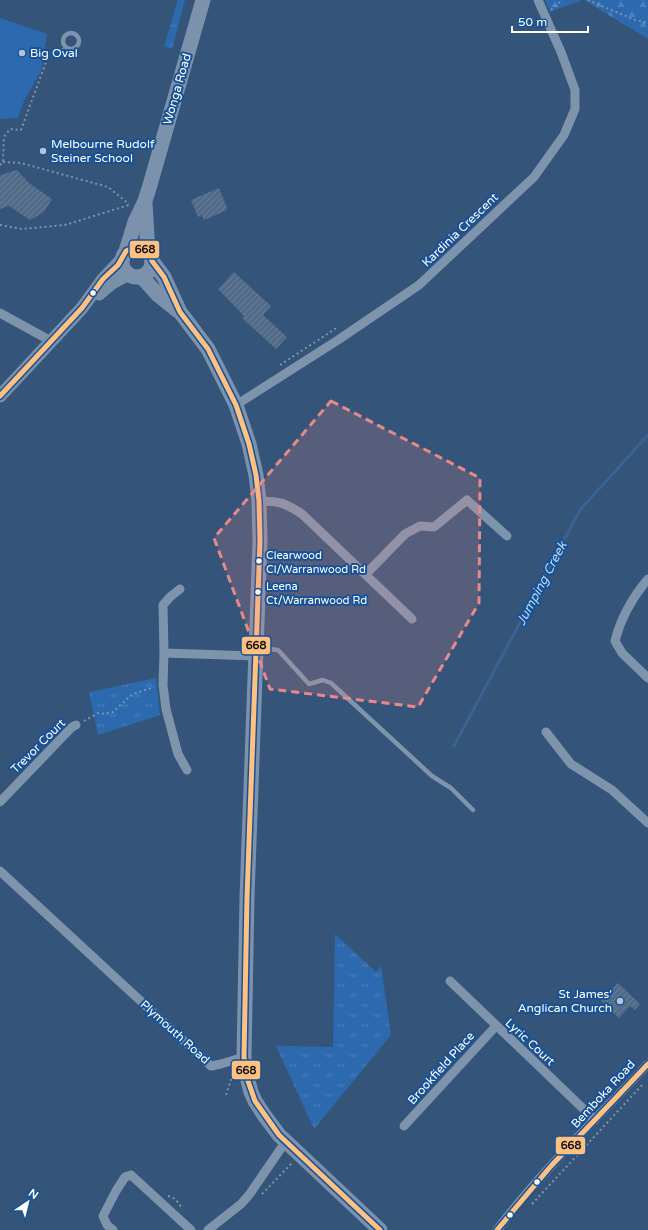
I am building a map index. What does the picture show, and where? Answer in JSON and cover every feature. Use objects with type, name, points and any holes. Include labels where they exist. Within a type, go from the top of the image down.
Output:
[{"type":"main road","name":"Wonga Road","points":[[82,308],[103,279],[124,256],[135,222],[145,201],[203,0]]},
{"type":"main road","name":"Wonga Road","points":[[145,201],[150,256]]},
{"type":"main road","points":[[150,256],[150,271],[142,277],[137,278],[127,274],[122,266],[124,256],[135,247],[140,247],[150,256],[164,277],[180,312],[208,348],[236,405],[249,444],[256,475],[259,501],[260,565],[257,652],[247,897],[238,1059],[255,1101],[268,1120],[286,1141],[380,1230]]},
{"type":"main road","name":"Wonga Road","points":[[0,396],[82,308],[112,283],[127,274]]},
{"type":"main road","points":[[142,277],[158,295],[180,312]]},
{"type":"street","name":"Kardinia Crescent","points":[[236,405],[338,340],[420,285],[534,177],[564,135],[575,109],[575,90],[561,52],[538,0]]},
{"type":"street","points":[[0,313],[51,341]]},
{"type":"street","points":[[366,574],[405,534],[420,526],[434,526],[467,500],[507,536]]},
{"type":"street","points":[[259,501],[276,501],[290,506],[302,514],[412,619]]},
{"type":"street","points":[[648,579],[634,596],[619,627],[615,641],[622,653],[648,678]]},
{"type":"street","points":[[180,589],[163,605],[163,685],[166,708],[178,754],[187,770]]},
{"type":"street","points":[[164,653],[257,652]]},
{"type":"street","name":"Trevor Court","points":[[0,802],[72,727],[76,725]]},
{"type":"street","points":[[546,732],[571,764],[612,790],[648,823]]},
{"type":"street","name":"Plymouth Road","points":[[0,871],[211,1066],[238,1059]]},
{"type":"street","name":"Lyric Court","points":[[450,981],[595,1120]]},
{"type":"street","name":"Brookfield Place","points":[[404,1126],[496,1026]]},
{"type":"street","name":"Bemboka Road","points":[[497,1230],[520,1201],[648,1064]]},
{"type":"street","points":[[208,1230],[241,1204],[249,1195],[286,1141]]},
{"type":"street","points":[[113,1230],[107,1225],[103,1216],[124,1177],[131,1175],[191,1230]]},
{"type":"lane","points":[[257,652],[278,650],[309,684],[323,680],[331,683],[432,776],[451,788],[473,810]]},
{"type":"path","points":[[545,16],[562,0]]},
{"type":"path","points":[[588,0],[635,20],[648,23]]},
{"type":"path","points":[[0,165],[3,162],[4,137],[10,129],[21,130],[49,54],[66,48]]},
{"type":"path","points":[[0,225],[22,230],[65,225],[129,204],[108,187],[21,164],[3,162]]},
{"type":"path","points":[[279,365],[338,327]]},
{"type":"path","points":[[76,725],[98,714],[113,712],[129,697],[136,693],[163,685]]},
{"type":"path","points":[[226,1095],[238,1059]]},
{"type":"path","points":[[531,1205],[648,1079]]},
{"type":"highlighted area","points":[[331,401],[480,478],[479,603],[418,707],[270,689],[214,538]]},
{"type":"green space","points":[[178,0],[185,0],[172,49],[164,46]]},
{"type":"green space","points":[[545,0],[582,0],[550,12]]},
{"type":"green space","points":[[584,0],[648,0],[648,39]]},
{"type":"green space","name":"Big Oval","points":[[0,18],[47,34],[41,71],[24,101],[18,118],[0,119]]},
{"type":"green space","points":[[156,678],[160,715],[98,735],[89,692]]},
{"type":"green space","points":[[335,934],[376,972],[381,966],[391,1035],[314,1129],[276,1046],[333,1047]]},
{"type":"building","points":[[17,170],[29,183],[52,199],[44,212],[30,220],[9,206],[0,209],[0,175]]},
{"type":"building","points":[[219,188],[227,208],[225,211],[204,220],[202,215],[198,217],[191,200]]},
{"type":"building","points":[[234,272],[271,306],[263,315],[287,337],[276,349],[242,318],[244,316],[218,289]]},
{"type":"building","points":[[618,983],[640,1004],[635,1010],[630,1006],[619,1018],[601,1001]]},
{"type":"waterway","name":"Jumping Creek","points":[[454,746],[580,510],[648,435]]},
{"type":"transit line","name":"668","points":[[0,396],[82,308],[103,279],[118,265],[126,251],[135,247],[144,249],[148,252],[152,261],[164,277],[180,312],[208,349],[236,405],[249,444],[256,475],[259,501],[260,541],[247,897],[244,1057],[248,1081],[255,1101],[279,1135],[380,1230]]},
{"type":"transit line","name":"668","points":[[497,1230],[551,1166],[648,1064]]},
{"type":"place","name":"Big Oval","points":[[22,53]]},
{"type":"place","name":"Melbourne Rudolf Steiner School","points":[[43,151]]},
{"type":"place","name":"Clearwood Cl/Warranwood Rd","points":[[259,561]]},
{"type":"place","name":"Leena Ct/Warranwood Rd","points":[[258,592]]},
{"type":"place","name":"St James' Anglican Church","points":[[620,1001]]}]
